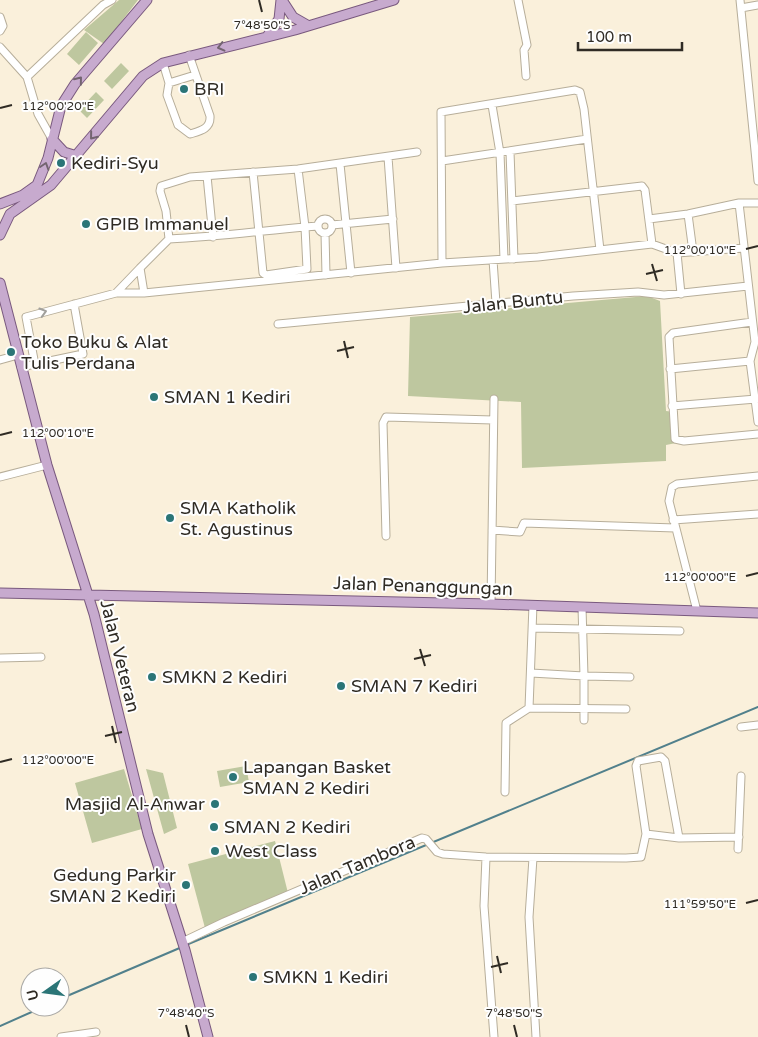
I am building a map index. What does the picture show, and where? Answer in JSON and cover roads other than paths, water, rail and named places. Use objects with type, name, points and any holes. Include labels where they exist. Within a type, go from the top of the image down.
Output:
[{"type":"main road","points":[[129,21],[140,0]]},
{"type":"main road","points":[[0,204],[23,196],[37,185],[43,174],[61,106],[71,91],[147,0]]},
{"type":"main road","points":[[281,0],[292,17],[307,24]]},
{"type":"main road","points":[[268,35],[279,19],[281,0]]},
{"type":"main road","points":[[1,232],[10,214],[51,185],[142,76],[163,63],[268,35],[295,30],[307,24],[394,0]]},
{"type":"main road","points":[[52,139],[64,152],[77,156]]},
{"type":"main road","points":[[0,216],[1,232]]},
{"type":"main road","name":"Jalan Veteran","points":[[0,283],[18,355],[28,366],[47,465],[88,593],[129,763],[208,1037]]},
{"type":"main road","name":"Jalan Penanggungan","points":[[0,592],[533,605],[758,613]]},
{"type":"street","points":[[27,77],[100,8],[112,0]]},
{"type":"street","points":[[518,0],[527,45],[524,50],[526,76]]},
{"type":"street","points":[[740,0],[758,180]]},
{"type":"street","points":[[741,8],[758,5]]},
{"type":"street","points":[[0,17],[3,26],[0,31]]},
{"type":"street","points":[[0,46],[27,77],[38,114],[52,139]]},
{"type":"street","points":[[163,63],[169,83],[167,95],[178,126],[190,134],[199,132],[206,128],[210,122],[210,116],[189,55]]},
{"type":"street","points":[[169,83],[195,75]]},
{"type":"street","points":[[442,263],[441,112],[577,90],[581,95],[600,250]]},
{"type":"street","points":[[492,105],[500,153],[504,259]]},
{"type":"street","points":[[442,161],[587,139]]},
{"type":"street","points":[[169,239],[166,211],[160,186],[178,180],[208,176],[298,169],[388,158],[417,152]]},
{"type":"street","points":[[510,152],[514,259]]},
{"type":"street","points":[[388,158],[396,268]]},
{"type":"street","points":[[340,164],[351,273]]},
{"type":"street","points":[[253,172],[262,272],[266,275],[307,269],[305,227],[298,169]]},
{"type":"street","points":[[208,176],[213,237]]},
{"type":"street","points":[[512,202],[642,186],[645,190],[652,244]]},
{"type":"street","points":[[649,218],[688,214],[739,203],[758,203]]},
{"type":"street","points":[[739,203],[748,286],[755,309],[752,322],[757,342],[750,361],[758,422]]},
{"type":"street","points":[[688,214],[693,252]]},
{"type":"street","points":[[325,233],[320,231],[318,226],[319,221],[326,219],[332,225],[393,219]]},
{"type":"street","points":[[325,233],[329,231],[332,225]]},
{"type":"street","points":[[116,293],[169,239],[213,237],[318,226]]},
{"type":"street","points":[[325,233],[326,275]]},
{"type":"street","points":[[74,304],[83,354],[28,366],[26,317],[74,304],[116,293],[144,293],[442,263],[514,259],[652,244],[677,253],[744,248]]},
{"type":"street","points":[[677,253],[681,294]]},
{"type":"street","points":[[493,260],[496,303]]},
{"type":"street","points":[[140,268],[144,293]]},
{"type":"street","name":"Jalan Buntu","points":[[278,324],[424,312],[496,303],[638,292],[664,295],[681,294],[748,286]]},
{"type":"street","points":[[752,322],[673,333],[669,338],[673,436],[677,440],[758,434]]},
{"type":"street","points":[[0,360],[18,355]]},
{"type":"street","points":[[670,370],[750,361]]},
{"type":"street","points":[[672,406],[756,399]]},
{"type":"street","points":[[491,604],[494,400]]},
{"type":"street","points":[[386,536],[383,423],[386,417],[493,420]]},
{"type":"street","points":[[0,477],[47,465]]},
{"type":"street","points":[[697,611],[674,524],[669,495],[674,485],[758,476]]},
{"type":"street","points":[[492,530],[520,532],[524,523],[674,524],[758,514]]},
{"type":"street","points":[[529,708],[533,605]]},
{"type":"street","points":[[582,607],[584,720]]},
{"type":"street","points":[[533,628],[680,631]]},
{"type":"street","points":[[0,658],[41,657]]},
{"type":"street","points":[[531,673],[630,678]]},
{"type":"street","points":[[505,792],[506,723],[529,708],[626,709]]},
{"type":"street","points":[[741,727],[758,724]]},
{"type":"street","points":[[679,838],[665,761],[660,757],[638,762],[636,766],[646,834],[679,838],[738,837]]},
{"type":"street","points":[[738,849],[741,776]]},
{"type":"street","name":"Jalan Tambora","points":[[183,945],[224,922],[422,838],[436,852],[443,854],[486,857],[626,858],[641,857],[646,834]]},
{"type":"street","points":[[486,857],[484,906],[494,1037]]},
{"type":"street","points":[[533,858],[529,925],[536,1037]]},
{"type":"street","points":[[61,1037],[96,1032]]},
{"type":"waterway","points":[[186,945],[758,707]]},
{"type":"waterway","points":[[70,995],[182,947]]},
{"type":"waterway","points":[[0,1026],[20,1017]]},
{"type":"place","name":"BRI","points":[[184,89]]},
{"type":"place","name":"Kediri-Syu","points":[[61,163]]},
{"type":"place","name":"GPIB Immanuel","points":[[86,224]]},
{"type":"place","name":"Toko Buku & Alat Tulis Perdana","points":[[11,352]]},
{"type":"place","name":"SMAN 1 Kediri","points":[[154,397]]},
{"type":"place","name":"SMA Katholik St. Agustinus","points":[[170,518]]},
{"type":"place","name":"SMKN 2 Kediri","points":[[152,677]]},
{"type":"place","name":"SMAN 7 Kediri","points":[[341,686]]},
{"type":"place","name":"Lapangan Basket SMAN 2 Kediri","points":[[233,777]]},
{"type":"place","name":"Masjid Al-Anwar","points":[[215,804]]},
{"type":"place","name":"SMAN 2 Kediri","points":[[214,827]]},
{"type":"place","name":"West Class","points":[[215,851]]},
{"type":"place","name":"Gedung Parkir SMAN 2 Kediri","points":[[186,885]]},
{"type":"place","name":"SMKN 1 Kediri","points":[[253,977]]}]
